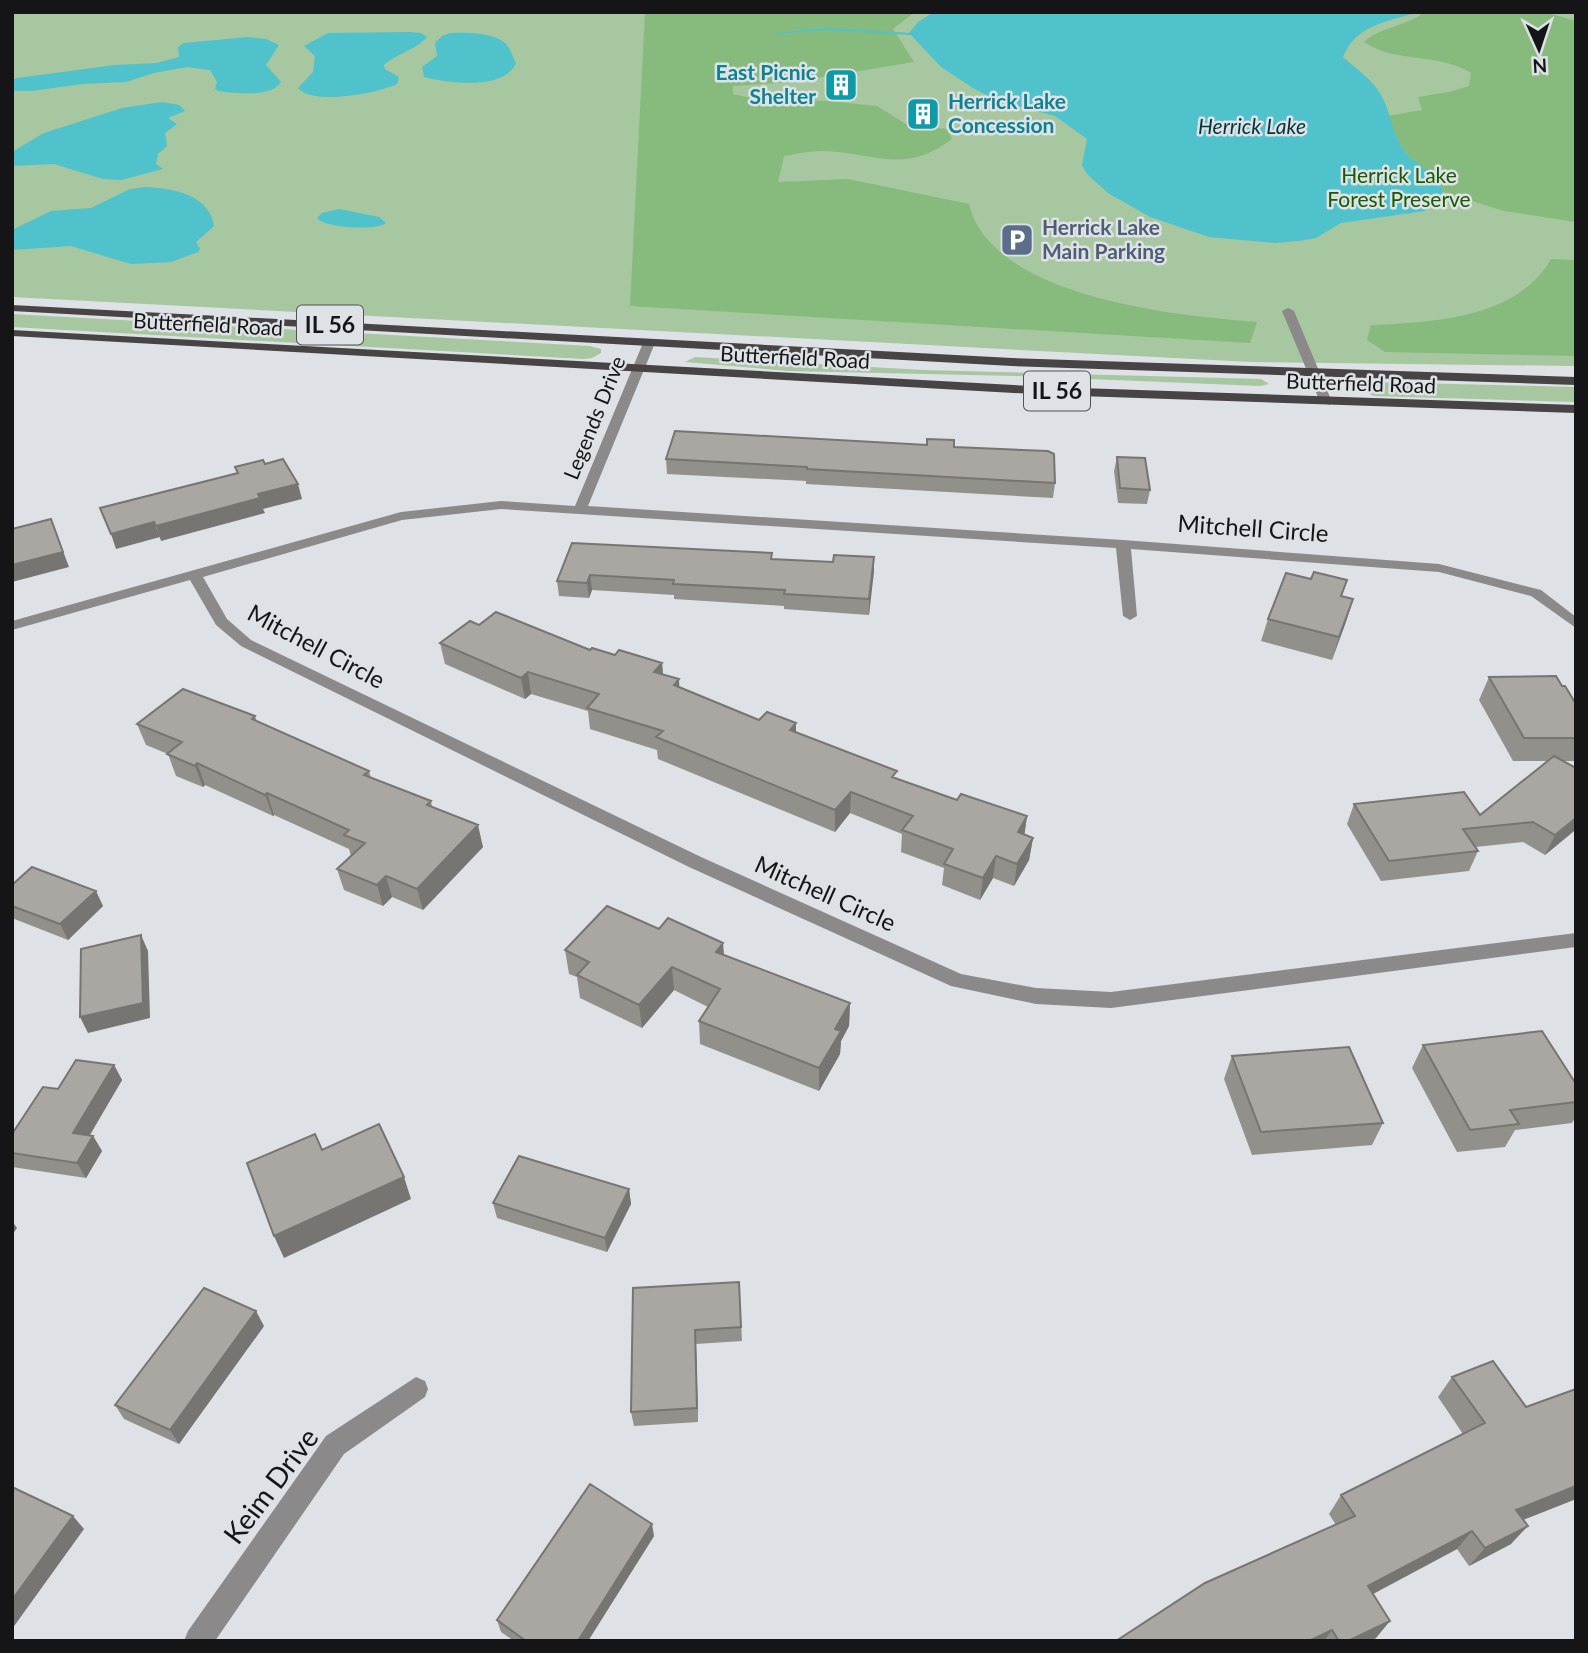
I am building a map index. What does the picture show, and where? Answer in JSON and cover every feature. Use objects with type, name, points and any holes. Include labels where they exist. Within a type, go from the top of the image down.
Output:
[{"type":"main road","name":"Butterfield Road","points":[[12,308],[649,343],[1315,374],[1576,381]]},
{"type":"main road","name":"Butterfield Road","points":[[12,333],[1037,390],[1576,409]]},
{"type":"street","points":[[1288,311],[1326,402]]},
{"type":"street","name":"Legends Drive","points":[[580,509],[649,343]]},
{"type":"street","name":"Mitchell Circle","points":[[1576,624],[1536,593],[1439,568],[1123,544],[580,509],[490,506],[401,516],[194,575],[221,622],[246,643],[695,862],[958,981],[1036,996],[1111,1000],[1576,940]]},
{"type":"street","points":[[1123,544],[1130,616]]},
{"type":"street","points":[[12,626],[194,575]]},
{"type":"street","name":"Keim Drive","points":[[198,1641],[335,1446],[416,1389]]},
{"type":"green space","name":"Herrick Lake Forest Preserve","points":[[12,12],[1576,12],[1576,366],[1251,362],[12,297]]},
{"type":"green space","points":[[645,12],[915,12],[893,29],[914,62],[792,82],[733,86],[733,94],[756,99],[829,101],[877,106],[909,126],[948,129],[952,139],[918,157],[903,159],[822,151],[784,156],[778,182],[848,179],[969,204],[984,236],[1012,261],[1049,281],[1092,296],[1137,307],[1257,322],[1250,343],[630,306]]},
{"type":"green space","points":[[1424,12],[1545,12],[1576,21],[1576,222],[1504,211],[1443,192],[1438,180],[1405,151],[1387,116],[1422,110],[1418,97],[1469,86],[1471,73],[1445,62],[1390,53],[1364,42]]},
{"type":"green space","points":[[1551,259],[1576,260],[1576,356],[1385,352],[1367,340],[1371,325],[1446,319],[1495,305],[1517,294],[1536,279]]},
{"type":"green space","points":[[12,314],[590,346],[601,349],[601,353],[584,359],[12,327]]},
{"type":"green space","points":[[695,357],[923,370],[1261,379],[1269,384],[1260,386],[1017,376],[789,371],[685,362]]},
{"type":"green space","points":[[1362,383],[1576,387],[1576,402],[1374,396],[1358,389]]},
{"type":"water","name":"Herrick Lake","points":[[934,12],[1418,12],[1365,31],[1356,37],[1343,57],[1377,89],[1401,146],[1437,180],[1443,192],[1438,201],[1425,211],[1341,223],[1316,238],[1299,241],[1275,243],[1209,237],[1150,217],[1108,193],[1087,174],[1082,165],[1087,139],[1055,116],[998,101],[941,67],[909,33],[918,22]]},
{"type":"water","points":[[328,33],[421,33],[427,37],[384,65],[385,69],[399,77],[397,84],[361,94],[331,97],[306,93],[298,88],[313,72],[315,56],[304,46]]},
{"type":"water","points":[[450,33],[482,34],[499,39],[509,48],[516,63],[510,72],[488,81],[460,83],[424,77],[422,67],[437,56],[435,43]]},
{"type":"water","points":[[248,37],[266,39],[279,45],[266,65],[281,82],[270,90],[252,93],[218,91],[215,89],[217,82],[210,70],[187,67],[126,82],[12,91],[12,80],[17,78],[115,65],[157,63],[179,57],[178,47],[184,43]]},
{"type":"water","points":[[162,102],[179,105],[185,111],[168,118],[177,124],[165,133],[167,146],[158,154],[156,164],[163,169],[121,180],[103,179],[54,164],[12,166],[12,152],[44,133],[122,108]]},
{"type":"water","points":[[145,187],[188,195],[205,207],[214,226],[196,242],[200,249],[198,252],[171,262],[131,264],[71,246],[12,250],[12,230],[51,211],[91,208],[130,189]]},
{"type":"water","points":[[339,209],[379,217],[386,223],[372,227],[351,227],[329,224],[317,218],[322,213]]},
{"type":"building","points":[[675,431],[927,445],[927,439],[954,440],[954,447],[1048,451],[1054,454],[1055,483],[666,459]]},
{"type":"building","points":[[1117,457],[1145,458],[1150,490],[1120,488]]},
{"type":"building","points":[[283,459],[298,484],[258,494],[260,498],[156,526],[154,522],[111,534],[100,508],[238,473],[235,467],[263,460],[265,464]]},
{"type":"building","points":[[51,519],[63,552],[12,565],[12,529]]},
{"type":"building","points":[[572,543],[772,553],[771,559],[833,562],[834,555],[874,557],[869,599],[784,594],[785,590],[673,584],[674,580],[590,575],[587,583],[557,581]]},
{"type":"building","points":[[1314,572],[1347,580],[1341,596],[1353,599],[1339,637],[1268,619],[1286,573],[1311,579]]},
{"type":"building","points":[[496,612],[590,650],[592,648],[615,655],[619,650],[662,663],[654,672],[679,679],[674,685],[759,720],[767,712],[796,723],[790,730],[897,771],[892,777],[957,800],[961,794],[1027,816],[1018,832],[1033,838],[1017,864],[996,856],[983,878],[944,864],[953,849],[902,830],[913,816],[851,792],[835,810],[656,737],[663,731],[587,708],[599,694],[528,672],[521,678],[440,643],[470,621],[479,625]]},
{"type":"building","points":[[1556,676],[1576,704],[1576,738],[1524,738],[1489,677]]},
{"type":"building","points":[[183,689],[255,716],[252,719],[369,771],[364,775],[431,801],[427,805],[478,825],[417,889],[386,876],[377,885],[337,869],[365,843],[344,835],[349,830],[197,763],[195,766],[167,754],[182,742],[137,724]]},
{"type":"building","points":[[1554,756],[1576,768],[1576,818],[1555,835],[1533,822],[1463,829],[1478,851],[1389,861],[1354,804],[1464,792],[1480,815]]},
{"type":"building","points":[[32,867],[96,891],[60,924],[12,906],[12,885]]},
{"type":"building","points":[[607,906],[659,929],[668,918],[723,943],[716,952],[850,1003],[835,1029],[841,1031],[819,1068],[699,1021],[720,989],[672,967],[639,1005],[577,975],[589,962],[565,950]]},
{"type":"building","points":[[141,935],[143,1003],[80,1017],[81,949]]},
{"type":"building","points":[[1542,1031],[1576,1084],[1576,1102],[1510,1110],[1519,1124],[1470,1130],[1423,1045]]},
{"type":"building","points":[[1349,1047],[1383,1123],[1261,1132],[1232,1056]]},
{"type":"building","points":[[76,1060],[114,1065],[73,1133],[93,1136],[77,1163],[12,1153],[12,1134],[43,1087],[58,1089]]},
{"type":"building","points":[[379,1124],[404,1177],[274,1236],[247,1163],[315,1134],[322,1150]]},
{"type":"building","points":[[519,1156],[629,1189],[605,1238],[493,1203]]},
{"type":"building","points":[[739,1282],[741,1327],[695,1330],[697,1408],[631,1412],[633,1288]]},
{"type":"building","points":[[204,1288],[256,1311],[170,1430],[115,1405]]},
{"type":"building","points":[[1493,1361],[1526,1407],[1576,1389],[1576,1486],[1516,1510],[1528,1526],[1485,1548],[1472,1531],[1368,1586],[1390,1621],[1348,1641],[1339,1641],[1332,1630],[1309,1641],[1116,1641],[1205,1583],[1355,1516],[1341,1495],[1485,1423],[1452,1377]]},
{"type":"building","points":[[590,1484],[652,1524],[578,1641],[526,1641],[497,1620]]},
{"type":"building","points":[[12,1487],[73,1516],[12,1600]]},
{"type":"waterway","points":[[777,33],[825,29],[911,34]]},
{"type":"place","name":"East Picnic Shelter","points":[[841,85]]},
{"type":"place","name":"Herrick Lake Concession","points":[[923,114]]},
{"type":"place","name":"Herrick Lake Main Parking","points":[[1017,240]]}]
